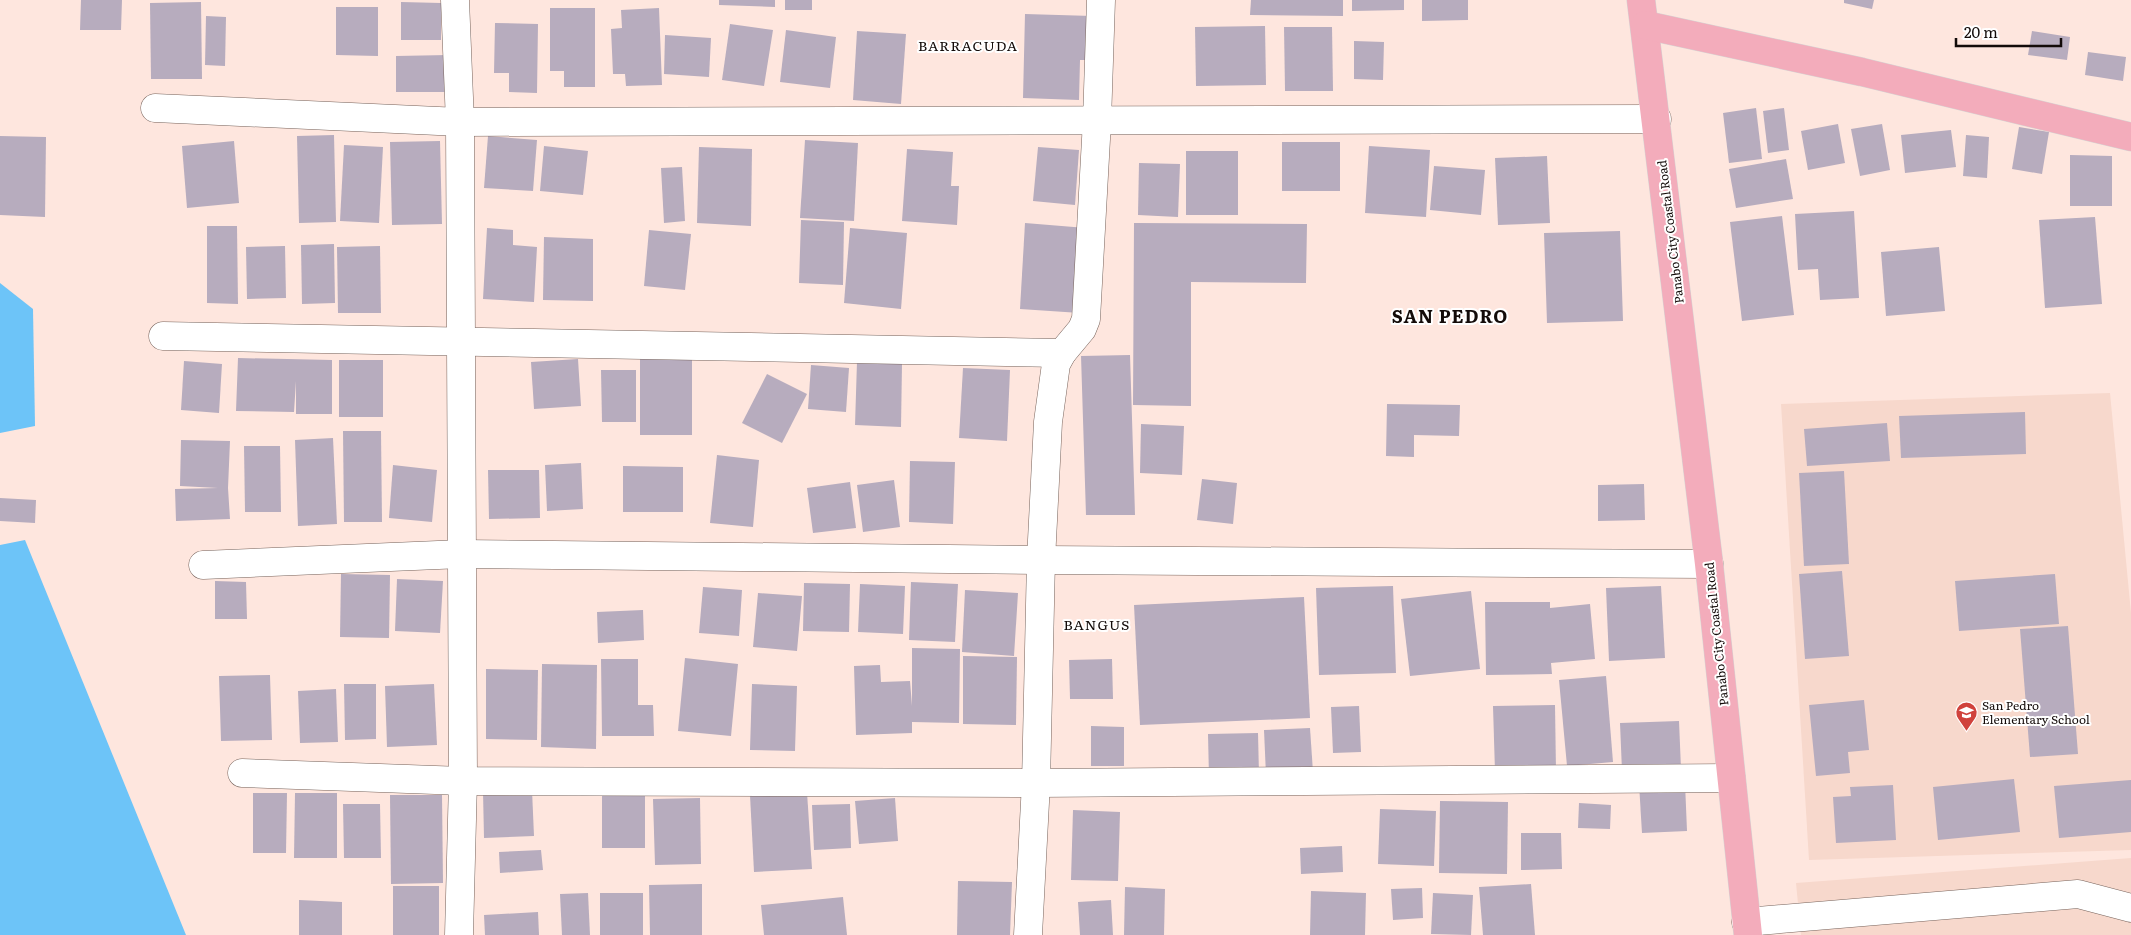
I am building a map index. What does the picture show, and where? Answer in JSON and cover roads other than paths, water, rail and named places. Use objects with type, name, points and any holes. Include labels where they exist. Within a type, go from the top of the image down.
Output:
[{"type":"main road","name":"Panabo City Coastal Road","points":[[1747,928],[1709,564],[1643,12],[1862,72],[2131,136]]},
{"type":"street","points":[[455,0],[460,122],[463,782],[459,935]]},
{"type":"street","points":[[1028,935],[1036,783],[1041,560],[1048,422],[1056,364],[1062,353],[1082,329],[1086,318],[1098,121],[1101,0]]},
{"type":"street","points":[[154,108],[460,122],[1657,119]]},
{"type":"street","points":[[163,336],[1062,353]]},
{"type":"street","points":[[203,565],[462,554],[1709,564]]},
{"type":"street","points":[[242,773],[463,782],[1036,783],[1731,778]]},
{"type":"street","points":[[1747,928],[2078,894],[2131,908]]},
{"type":"water","points":[[0,283],[33,309],[35,426],[0,433]]},
{"type":"water","points":[[25,540],[186,935],[0,935],[0,545]]},
{"type":"place","name":"San Pedro Elementary School","points":[[1966,731]]},
{"type":"district","name":"BARRACUDA","points":[[968,45]]},
{"type":"district","name":"SAN PEDRO","points":[[1450,315]]},
{"type":"district","name":"BANGUS","points":[[1097,624]]}]
